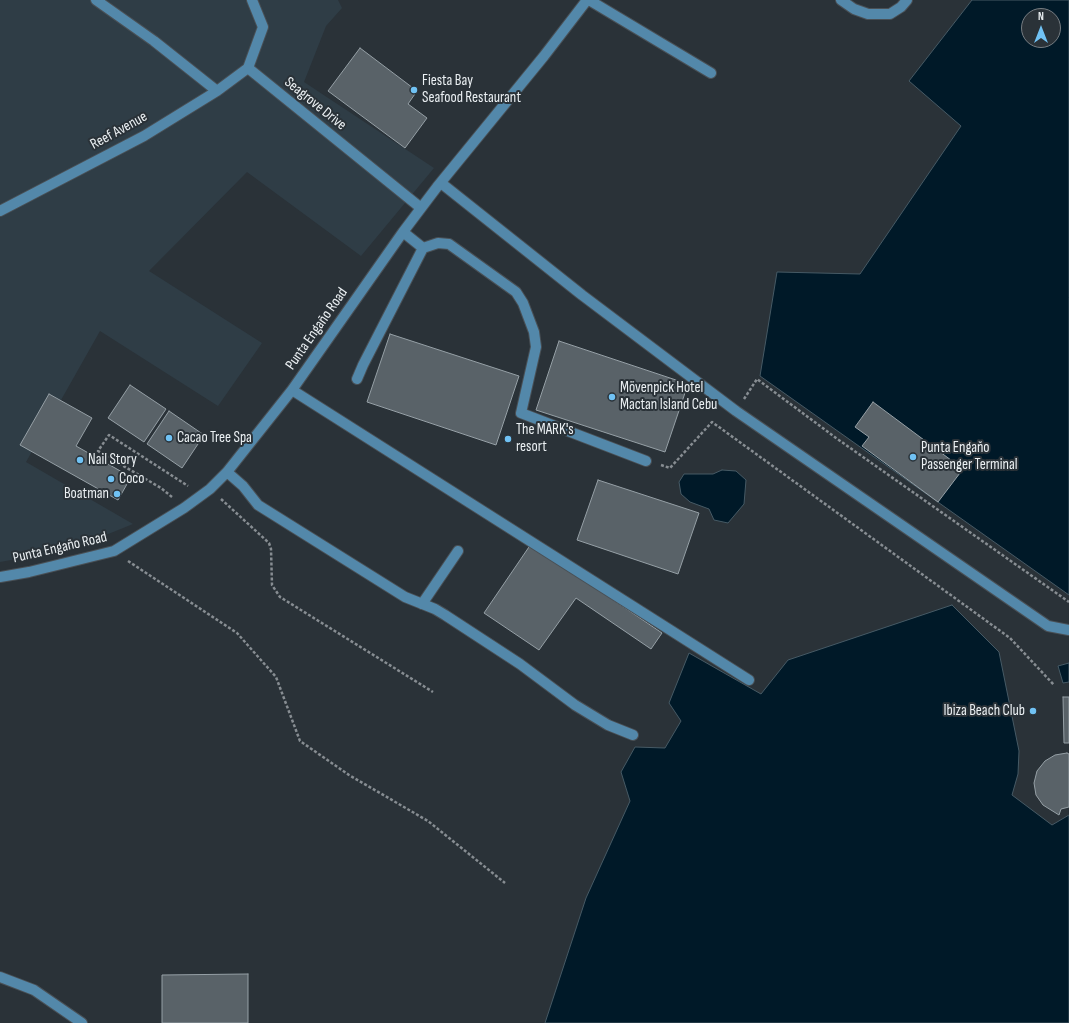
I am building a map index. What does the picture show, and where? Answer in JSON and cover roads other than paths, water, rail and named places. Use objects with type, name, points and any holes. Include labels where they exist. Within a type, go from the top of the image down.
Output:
[{"type":"street","points":[[96,0],[154,41],[217,91]]},
{"type":"street","points":[[248,68],[263,27],[252,0]]},
{"type":"street","points":[[588,0],[712,73]]},
{"type":"street","name":"Punta Engaño Road","points":[[0,577],[29,572],[114,551],[184,508],[206,492],[227,472],[292,390],[402,232],[588,0]]},
{"type":"street","points":[[841,0],[854,9],[868,14],[890,14],[901,7],[907,0]]},
{"type":"street","name":"Reef Avenue","points":[[0,211],[144,136],[217,91],[248,68]]},
{"type":"street","name":"Seagrove Drive","points":[[248,68],[421,208]]},
{"type":"street","points":[[441,183],[582,295],[736,411],[1048,626],[1069,630]]},
{"type":"street","points":[[402,232],[423,248]]},
{"type":"street","points":[[357,379],[362,365],[423,248],[438,244],[449,244],[516,292],[523,303],[534,332],[536,347],[521,413],[646,461]]},
{"type":"street","points":[[292,390],[748,680]]},
{"type":"street","points":[[227,472],[243,486],[258,505],[404,597],[435,609],[445,615],[520,664],[575,705],[608,725],[633,736]]},
{"type":"street","points":[[422,604],[458,551]]},
{"type":"street","points":[[0,977],[34,990],[82,1023]]},
{"type":"water","points":[[972,0],[1069,0],[1069,595],[760,376],[777,272],[860,274],[961,126],[909,81]]},
{"type":"water","points":[[722,470],[736,471],[746,480],[744,504],[728,523],[714,520],[709,509],[690,502],[681,494],[679,482],[684,474],[713,474]]},
{"type":"water","points":[[952,605],[999,652],[1019,751],[1018,774],[1012,795],[1052,825],[1069,815],[1069,1023],[545,1023],[586,898],[630,801],[621,772],[635,747],[665,748],[681,721],[669,703],[689,653],[761,694],[788,660]]},
{"type":"water","points":[[1069,663],[1069,682],[1063,683],[1058,666]]},
{"type":"place","name":"Fiesta Bay Seafood Restaurant","points":[[414,90]]},
{"type":"place","name":"Mövenpick Hotel Mactan Island Cebu","points":[[612,397]]},
{"type":"place","name":"Cacao Tree Spa","points":[[169,438]]},
{"type":"place","name":"The MARK's resort","points":[[508,439]]},
{"type":"place","name":"Punta Engaňo Passenger Terminal","points":[[913,457]]},
{"type":"place","name":"Nail Story","points":[[80,460]]},
{"type":"place","name":"Coco","points":[[111,479]]},
{"type":"place","name":"Boatman","points":[[117,494]]},
{"type":"place","name":"Ibiza Beach Club","points":[[1033,711]]}]
